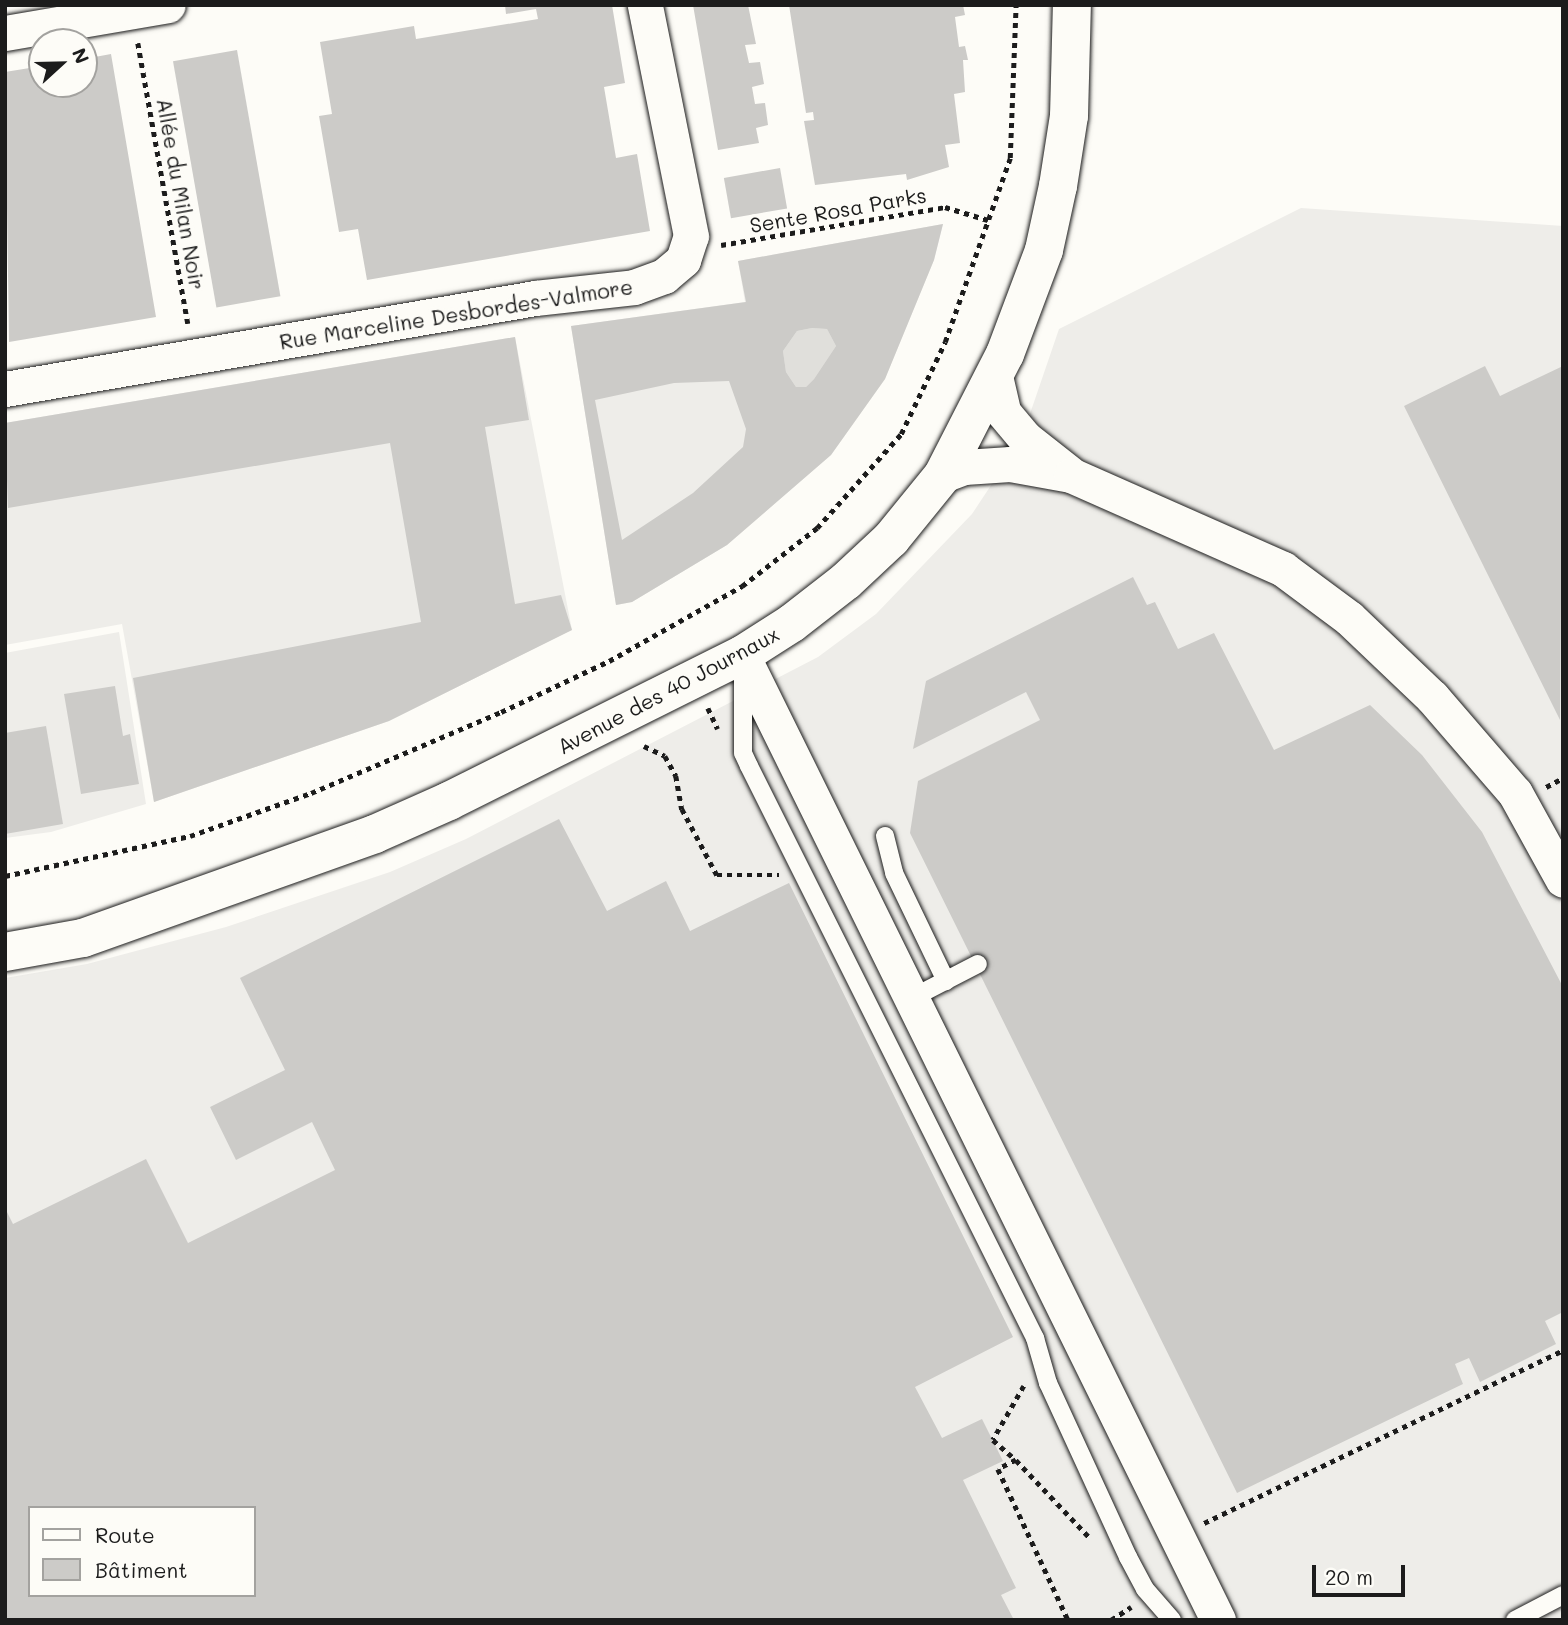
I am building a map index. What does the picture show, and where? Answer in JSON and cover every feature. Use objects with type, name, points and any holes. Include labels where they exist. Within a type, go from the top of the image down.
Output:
[{"type":"street","points":[[5,33],[168,5]]},
{"type":"street","points":[[645,5],[691,245]]},
{"type":"street","name":"Avenue des 40 Journaux","points":[[5,952],[83,938],[375,834],[449,801],[741,655],[792,623],[846,581],[891,539],[943,475],[995,376],[1044,250],[1058,186],[1069,116],[1072,5]]},
{"type":"street","name":"Rue Marceline Desbordes-Valmore","points":[[5,389],[535,298],[645,285],[674,268],[691,245]]},
{"type":"street","points":[[995,376],[1003,412],[1026,439],[1071,475]]},
{"type":"street","points":[[943,475],[964,467],[1010,464],[1071,475],[1257,555],[1349,618],[1432,697],[1495,769],[1531,817],[1563,880]]},
{"type":"street","points":[[741,655],[1218,1620]]},
{"type":"street","name":"Avenue des 40 Journaux","points":[[5,929],[199,895]]},
{"type":"lane","points":[[741,655],[743,753],[1035,1338],[1048,1383],[1128,1557],[1145,1589],[1172,1620]]},
{"type":"lane","points":[[885,836],[894,873],[946,981]]},
{"type":"lane","points":[[912,998],[978,964]]},
{"type":"lane","points":[[1515,1620],[1563,1595]]},
{"type":"path","points":[[5,876],[190,836],[311,793],[610,662],[742,586],[817,528],[901,434],[945,342],[1010,158],[1016,5]]},
{"type":"path","name":"Allée du Milan Noir","points":[[137,39],[192,355]]},
{"type":"path","name":"Sente Rosa Parks","points":[[691,245],[714,247],[945,207],[988,220]]},
{"type":"path","points":[[644,746],[665,756],[676,776],[682,809],[718,875],[793,875]]},
{"type":"path","points":[[1176,1535],[1563,1350]]},
{"type":"path","points":[[1032,1373],[993,1440],[1016,1460],[1097,1545]]},
{"type":"path","points":[[1016,1460],[998,1469],[1068,1620]]},
{"type":"shaded area","points":[[1301,208],[1563,226],[1563,1620],[5,1620],[5,978],[87,964],[226,927],[390,872],[466,839],[818,657],[876,614],[972,514],[1021,440],[1059,329]]},
{"type":"shaded area","points":[[943,224],[934,260],[885,379],[831,455],[727,545],[632,602],[616,605],[571,326],[745,302],[738,261]]},
{"type":"shaded area","points":[[827,329],[836,346],[814,379],[806,387],[796,387],[786,372],[783,351],[797,331]]},
{"type":"shaded area","points":[[515,337],[572,630],[389,721],[154,802],[122,624],[5,645],[5,423]]},
{"type":"shaded area","points":[[119,632],[146,804],[51,832],[5,838],[5,653]]},
{"type":"building","points":[[505,5],[612,5],[625,83],[604,87],[616,158],[637,154],[650,231],[367,280],[358,229],[339,232],[319,116],[332,114],[320,42],[414,26],[416,39],[538,19],[536,9],[506,14]]},
{"type":"building","points":[[693,5],[748,5],[756,44],[745,45],[749,63],[760,62],[764,84],[752,87],[755,104],[765,103],[768,125],[756,128],[759,143],[718,150]]},
{"type":"building","points":[[789,5],[963,5],[965,15],[955,17],[959,47],[965,46],[968,60],[963,60],[965,92],[954,94],[960,143],[945,145],[949,167],[907,180],[906,174],[815,185],[804,121],[814,120],[813,112],[806,113]]},
{"type":"building","points":[[237,50],[280,296],[216,307],[173,61]]},
{"type":"building","points":[[111,54],[156,317],[9,342],[5,72],[28,68],[28,98],[98,98],[98,56]]},
{"type":"building","points":[[780,168],[787,208],[731,218],[724,178]]},
{"type":"building","points":[[943,224],[934,260],[885,379],[831,455],[727,545],[632,602],[616,605],[571,326],[746,302],[738,261]],"holes":[[[827,329],[836,346],[814,379],[806,387],[796,387],[786,372],[783,351],[797,331]],[[729,381],[746,429],[743,447],[693,493],[622,540],[595,400],[674,383]]]},
{"type":"building","points":[[515,337],[529,420],[485,427],[515,604],[561,595],[572,630],[389,721],[154,802],[133,678],[421,622],[390,443],[8,508],[5,423]]},
{"type":"building","points":[[1485,366],[1500,396],[1563,366],[1560,720],[1404,406]]},
{"type":"building","points":[[1133,577],[1147,605],[1155,602],[1178,649],[1214,633],[1274,750],[1370,705],[1422,755],[1482,832],[1563,987],[1563,1312],[1545,1321],[1556,1344],[1480,1382],[1469,1358],[1455,1364],[1463,1384],[1237,1493],[910,833],[918,781],[1040,720],[1026,692],[913,749],[926,681]]},
{"type":"building","points":[[115,686],[123,736],[130,734],[139,784],[81,794],[64,694]]},
{"type":"building","points":[[46,726],[63,824],[5,834],[5,733]]},
{"type":"building","points":[[559,819],[607,911],[666,881],[690,931],[789,883],[1013,1337],[915,1387],[942,1438],[982,1419],[1003,1461],[963,1480],[1016,1588],[1001,1595],[1014,1620],[5,1620],[5,1208],[13,1224],[146,1159],[188,1243],[335,1170],[312,1122],[236,1160],[210,1107],[285,1070],[240,978]]}]
